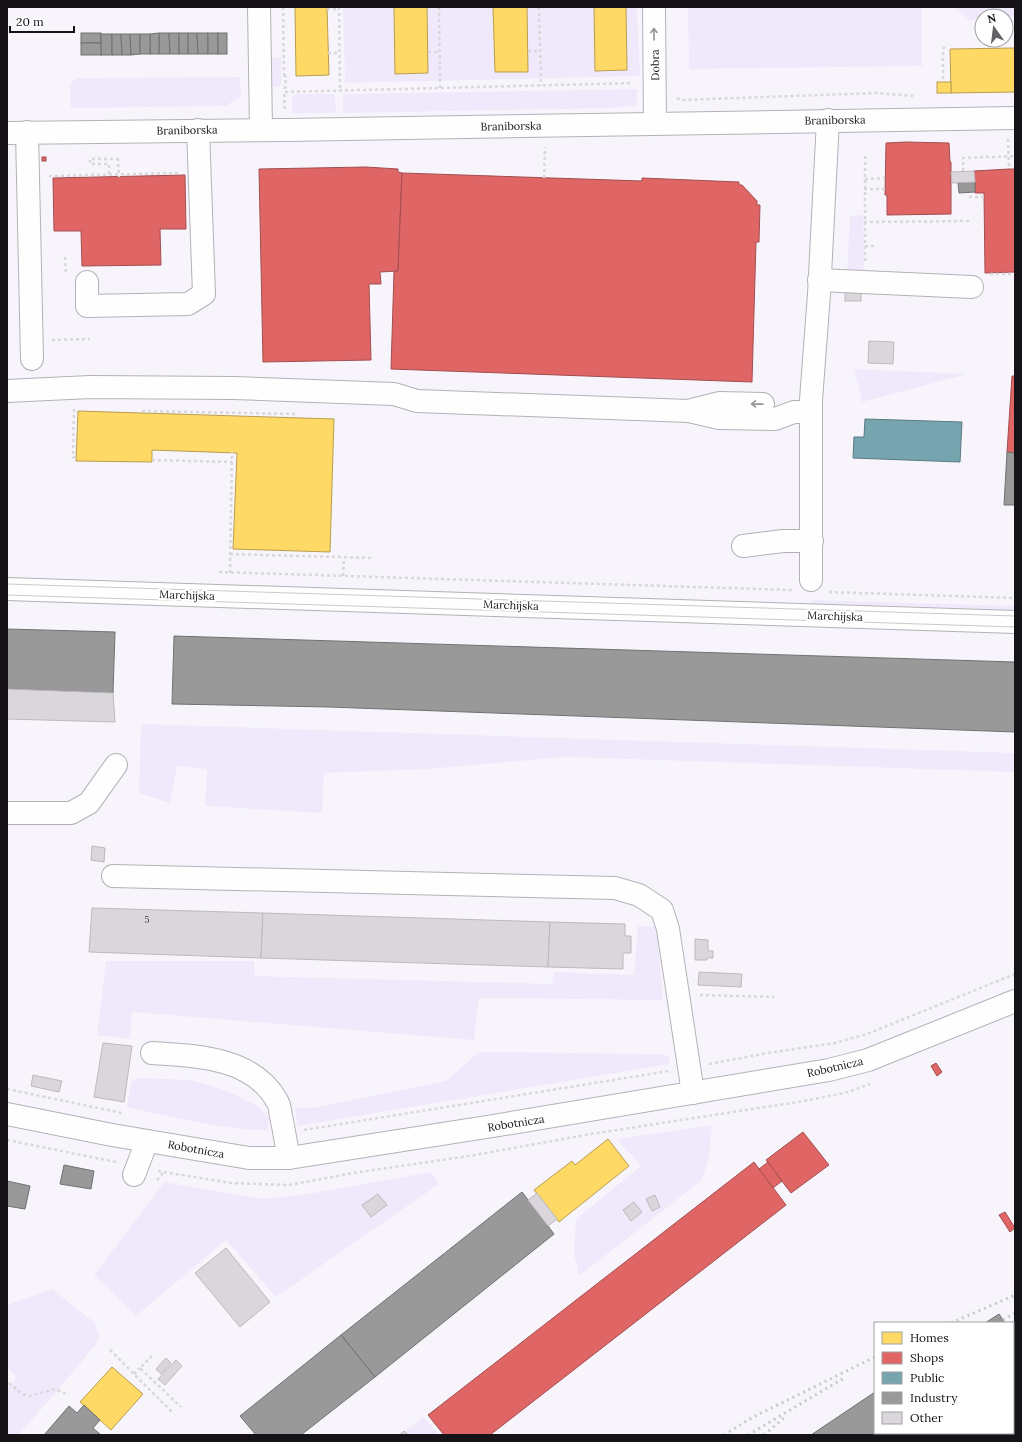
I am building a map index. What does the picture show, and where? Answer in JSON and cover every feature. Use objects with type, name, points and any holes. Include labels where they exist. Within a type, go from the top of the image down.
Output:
[{"type":"street","points":[[258,7],[260,129]]},
{"type":"street","name":"Dobra","points":[[654,7],[655,123]]},
{"type":"street","points":[[811,587],[812,541],[802,412],[819,280],[828,120]]},
{"type":"street","name":"Braniborska","points":[[17,133],[828,120],[1012,127]]},
{"type":"street","points":[[87,282],[87,306],[188,304],[204,294],[198,130]]},
{"type":"street","points":[[17,133],[32,349]]},
{"type":"street","points":[[819,280],[972,287]]},
{"type":"street","points":[[7,391],[90,388],[233,388],[394,394],[417,400],[689,411],[720,403],[776,404],[802,412]]},
{"type":"street","points":[[743,546],[783,541],[812,541]]},
{"type":"street","name":"Marchijska","points":[[7,590],[1015,622]]},
{"type":"street","points":[[7,813],[71,813],[89,803],[116,765]]},
{"type":"street","points":[[113,876],[615,888],[639,895],[662,910],[668,929],[693,1093]]},
{"type":"street","name":"Robotnicza","points":[[7,1114],[249,1158],[289,1158],[829,1070],[868,1060],[1015,1002]]},
{"type":"street","points":[[152,1053],[214,1060],[232,1064],[253,1074],[266,1086],[278,1102],[289,1158]]},
{"type":"street","points":[[134,1175],[147,1140]]},
{"type":"path","points":[[283,7],[284,76],[286,77],[284,89],[286,115]]},
{"type":"path","points":[[439,7],[440,88]]},
{"type":"path","points":[[539,7],[541,86]]},
{"type":"path","points":[[328,9],[339,8],[340,91]]},
{"type":"path","points":[[943,79],[943,49],[947,44]]},
{"type":"path","points":[[528,51],[540,51]]},
{"type":"path","points":[[428,52],[439,52]]},
{"type":"path","points":[[328,53],[340,53]]},
{"type":"path","points":[[284,89],[340,91],[640,83]]},
{"type":"path","points":[[697,99],[876,93],[921,97]]},
{"type":"path","points":[[1009,169],[1008,157],[1012,127]]},
{"type":"path","points":[[544,178],[545,146]]},
{"type":"path","points":[[865,156],[864,222],[866,282]]},
{"type":"path","points":[[964,177],[963,158],[1015,156]]},
{"type":"path","points":[[109,174],[109,164],[90,164],[90,160],[118,160],[119,176]]},
{"type":"path","points":[[50,183],[50,176],[109,174],[119,176],[200,173]]},
{"type":"path","points":[[952,177],[974,177]]},
{"type":"path","points":[[865,179],[885,178]]},
{"type":"path","points":[[864,189],[885,189]]},
{"type":"path","points":[[969,197],[984,197]]},
{"type":"path","points":[[864,222],[970,221]]},
{"type":"path","points":[[865,246],[874,246]]},
{"type":"path","points":[[65,257],[66,277]]},
{"type":"path","points":[[991,274],[1012,274],[1011,272]]},
{"type":"path","points":[[32,349],[90,339]]},
{"type":"path","points":[[67,409],[82,409]]},
{"type":"path","points":[[74,409],[73,457],[76,457]]},
{"type":"path","points":[[138,411],[233,414],[302,414]]},
{"type":"path","points":[[230,573],[232,452]]},
{"type":"path","points":[[152,460],[232,462]]},
{"type":"path","points":[[230,554],[374,558]]},
{"type":"path","points":[[343,576],[344,558]]},
{"type":"path","points":[[215,572],[811,587],[1015,598]]},
{"type":"path","points":[[285,1134],[834,1043],[867,1034],[1015,974]]},
{"type":"path","points":[[677,995],[774,996]]},
{"type":"path","points":[[7,1089],[128,1114]]},
{"type":"path","points":[[110,1350],[173,1413]]},
{"type":"path","points":[[134,1374],[152,1356]]},
{"type":"path","points":[[140,1368],[181,1407]]},
{"type":"path","points":[[9,1383],[22,1394],[30,1396],[55,1389],[69,1395]]},
{"type":"shaded area","points":[[343,7],[637,7],[640,76],[345,83]]},
{"type":"shaded area","points":[[688,7],[922,7],[922,66],[689,69]]},
{"type":"shaded area","points":[[1015,7],[1015,17],[1014,8],[974,8],[974,20],[970,20],[955,8]]},
{"type":"shaded area","points":[[265,58],[281,58],[281,84],[279,87],[265,86]]},
{"type":"shaded area","points":[[240,77],[241,96],[226,106],[71,108],[71,86],[74,80],[78,78]]},
{"type":"shaded area","points":[[637,89],[637,105],[615,108],[343,113],[343,97],[345,94]]},
{"type":"shaded area","points":[[296,94],[334,94],[336,113],[292,113],[292,98]]},
{"type":"shaded area","points":[[863,215],[864,271],[862,274],[847,275],[850,216]]},
{"type":"shaded area","points":[[854,369],[967,374],[862,402]]},
{"type":"shaded area","points":[[812,600],[1015,606],[1015,610],[812,603]]},
{"type":"shaded area","points":[[141,724],[1015,753],[1015,772],[566,757],[427,769],[324,773],[322,813],[205,806],[207,769],[177,766],[170,803],[139,793]]},
{"type":"shaded area","points":[[638,926],[657,927],[663,1000],[479,998],[474,1040],[132,1012],[130,1039],[97,1035],[106,961],[254,961],[255,976],[552,984],[554,972],[634,975]]},
{"type":"shaded area","points":[[479,1052],[658,1054],[669,1056],[670,1064],[298,1126],[295,1109],[301,1107],[313,1108],[446,1081]]},
{"type":"shaded area","points":[[141,1078],[190,1080],[232,1093],[257,1106],[269,1117],[268,1130],[233,1128],[179,1119],[127,1107],[131,1081]]},
{"type":"shaded area","points":[[712,1125],[709,1157],[702,1180],[579,1276],[574,1253],[576,1219],[641,1166],[617,1139]]},
{"type":"shaded area","points":[[431,1172],[439,1184],[276,1297],[226,1240],[136,1316],[94,1275],[164,1182],[263,1199],[308,1194]]},
{"type":"shaded area","points":[[52,1289],[95,1323],[99,1335],[96,1344],[18,1435],[7,1435],[7,1388],[17,1377],[7,1368],[7,1305]]},
{"type":"shaded area","points":[[424,1417],[439,1435],[400,1435]]},
{"type":"building: Homes","points":[[295,7],[327,7],[329,75],[296,76]]},
{"type":"building: Homes","points":[[394,7],[427,7],[428,73],[395,74]]},
{"type":"building: Homes","points":[[493,7],[527,7],[528,72],[495,72]]},
{"type":"building: Homes","points":[[594,7],[626,7],[627,70],[595,71]]},
{"type":"building: Homes","points":[[1015,48],[1015,92],[951,93],[950,49]]},
{"type":"building: Homes","points":[[937,82],[951,82],[951,93],[937,93]]},
{"type":"building: Homes","points":[[78,411],[334,419],[330,552],[233,549],[237,453],[152,450],[152,462],[76,461]]},
{"type":"building: Homes","points":[[608,1139],[629,1166],[559,1222],[534,1190],[572,1161],[575,1165]]},
{"type":"building: Homes","points":[[112,1367],[143,1394],[111,1430],[80,1402]]},
{"type":"building: Shops","points":[[886,143],[949,143],[951,162],[951,214],[887,215],[887,195],[885,195]]},
{"type":"building: Shops","points":[[42,157],[46,157],[46,161],[42,161]]},
{"type":"building: Shops","points":[[366,167],[398,169],[398,172],[402,173],[398,271],[380,272],[381,284],[369,284],[371,360],[263,362],[259,169]]},
{"type":"building: Shops","points":[[1015,169],[1015,272],[985,273],[984,193],[975,193],[974,171]]},
{"type":"building: Shops","points":[[402,173],[642,181],[642,178],[739,182],[739,185],[742,185],[757,201],[757,205],[760,205],[759,242],[756,242],[752,382],[391,369],[394,272],[398,271]]},
{"type":"building: Shops","points":[[185,175],[186,229],[160,229],[161,265],[82,266],[81,231],[54,231],[53,178]]},
{"type":"building: Shops","points":[[1012,376],[1015,376],[1015,453],[1007,452]]},
{"type":"building: Shops","points":[[936,1063],[942,1072],[937,1076],[931,1066]]},
{"type":"building: Shops","points":[[803,1132],[829,1165],[791,1193],[766,1160]]},
{"type":"building: Shops","points":[[754,1162],[786,1205],[490,1435],[444,1435],[428,1415]]},
{"type":"building: Shops","points":[[768,1162],[782,1181],[773,1188],[759,1169]]},
{"type":"building: Shops","points":[[1005,1212],[1015,1228],[1010,1232],[999,1215]]},
{"type":"building: Public","points":[[865,419],[962,422],[960,462],[853,458],[854,437],[864,437]]},
{"type":"building: Industry","points":[[81,33],[101,33],[101,43],[81,43]]},
{"type":"building: Industry","points":[[159,33],[169,33],[170,54],[159,54]]},
{"type":"building: Industry","points":[[159,33],[159,54],[150,54],[150,34]]},
{"type":"building: Industry","points":[[169,33],[179,33],[179,54],[170,54]]},
{"type":"building: Industry","points":[[179,33],[188,33],[188,54],[179,54]]},
{"type":"building: Industry","points":[[188,33],[197,33],[198,54],[188,54]]},
{"type":"building: Industry","points":[[197,33],[208,33],[208,54],[198,54]]},
{"type":"building: Industry","points":[[208,33],[218,33],[218,54],[208,54]]},
{"type":"building: Industry","points":[[218,33],[227,33],[227,54],[218,54]]},
{"type":"building: Industry","points":[[101,34],[112,34],[112,55],[101,55]]},
{"type":"building: Industry","points":[[112,34],[121,34],[122,55],[112,55]]},
{"type":"building: Industry","points":[[121,34],[130,34],[131,55],[122,55]]},
{"type":"building: Industry","points":[[130,34],[140,34],[140,54],[131,55]]},
{"type":"building: Industry","points":[[140,34],[150,34],[150,54],[140,54]]},
{"type":"building: Industry","points":[[81,43],[101,43],[101,55],[81,55]]},
{"type":"building: Industry","points":[[975,182],[975,192],[959,193],[958,183]]},
{"type":"building: Industry","points":[[1007,452],[1015,453],[1015,505],[1004,505]]},
{"type":"building: Industry","points":[[7,629],[115,632],[113,693],[7,689]]},
{"type":"building: Industry","points":[[174,636],[1015,662],[1015,732],[329,707],[172,704]]},
{"type":"building: Industry","points":[[64,1165],[94,1171],[91,1189],[60,1184]]},
{"type":"building: Industry","points":[[7,1181],[30,1186],[25,1209],[7,1206]]},
{"type":"building: Industry","points":[[522,1192],[554,1234],[375,1377],[341,1335]]},
{"type":"building: Industry","points":[[999,1314],[1004,1322],[987,1322]]},
{"type":"building: Industry","points":[[341,1335],[375,1377],[301,1435],[256,1435],[240,1416]]},
{"type":"building: Industry","points":[[1014,1336],[1015,1337],[1015,1435],[811,1435],[874,1393],[874,1434],[1014,1434]]},
{"type":"building: Industry","points":[[84,1405],[100,1420],[93,1428],[101,1435],[44,1435],[69,1406],[77,1413]]},
{"type":"building: Other","points":[[974,171],[975,182],[952,183],[951,172]]},
{"type":"building: Other","points":[[845,291],[861,291],[861,301],[845,301]]},
{"type":"building: Other","points":[[869,341],[894,342],[893,364],[868,363]]},
{"type":"building: Other","points":[[7,689],[113,693],[115,722],[7,719]]},
{"type":"building: Other","points":[[92,846],[105,848],[104,862],[91,860]]},
{"type":"building: Other","points":[[92,908],[263,913],[261,958],[89,952]]},
{"type":"building: Other","points":[[263,913],[550,922],[548,967],[261,958]]},
{"type":"building: Other","points":[[550,922],[625,924],[625,936],[631,936],[631,953],[623,953],[623,969],[548,967]]},
{"type":"building: Other","points":[[695,939],[708,940],[708,951],[713,951],[713,958],[707,958],[707,960],[695,960]]},
{"type":"building: Other","points":[[699,972],[742,974],[741,987],[698,985]]},
{"type":"building: Other","points":[[103,1043],[132,1046],[124,1102],[94,1097]]},
{"type":"building: Other","points":[[33,1075],[62,1081],[59,1092],[31,1086]]},
{"type":"building: Other","points":[[537,1193],[557,1219],[548,1226],[528,1200]]},
{"type":"building: Other","points":[[378,1194],[387,1205],[371,1217],[362,1205]]},
{"type":"building: Other","points":[[655,1195],[660,1207],[652,1211],[646,1199]]},
{"type":"building: Other","points":[[634,1202],[642,1212],[631,1221],[623,1210]]},
{"type":"building: Other","points":[[226,1248],[270,1302],[240,1327],[195,1273]]},
{"type":"building: Other","points":[[166,1358],[171,1363],[161,1374],[156,1369]]},
{"type":"building: Other","points":[[176,1360],[182,1366],[165,1385],[158,1379]]},
{"type":"building: Other","points":[[404,1431],[408,1435],[399,1435]]},
{"type":"tram line","points":[[7,584],[1015,616]]},
{"type":"tram line","points":[[7,595],[1015,627]]},
{"type":"railway","points":[[953,1322],[1015,1295]]},
{"type":"railway","points":[[1003,1320],[1015,1313]]},
{"type":"railway","points":[[724,1435],[753,1417],[874,1357]]},
{"type":"railway","points":[[748,1435],[844,1378]]},
{"type":"railway","points":[[764,1435],[784,1418]]}]
